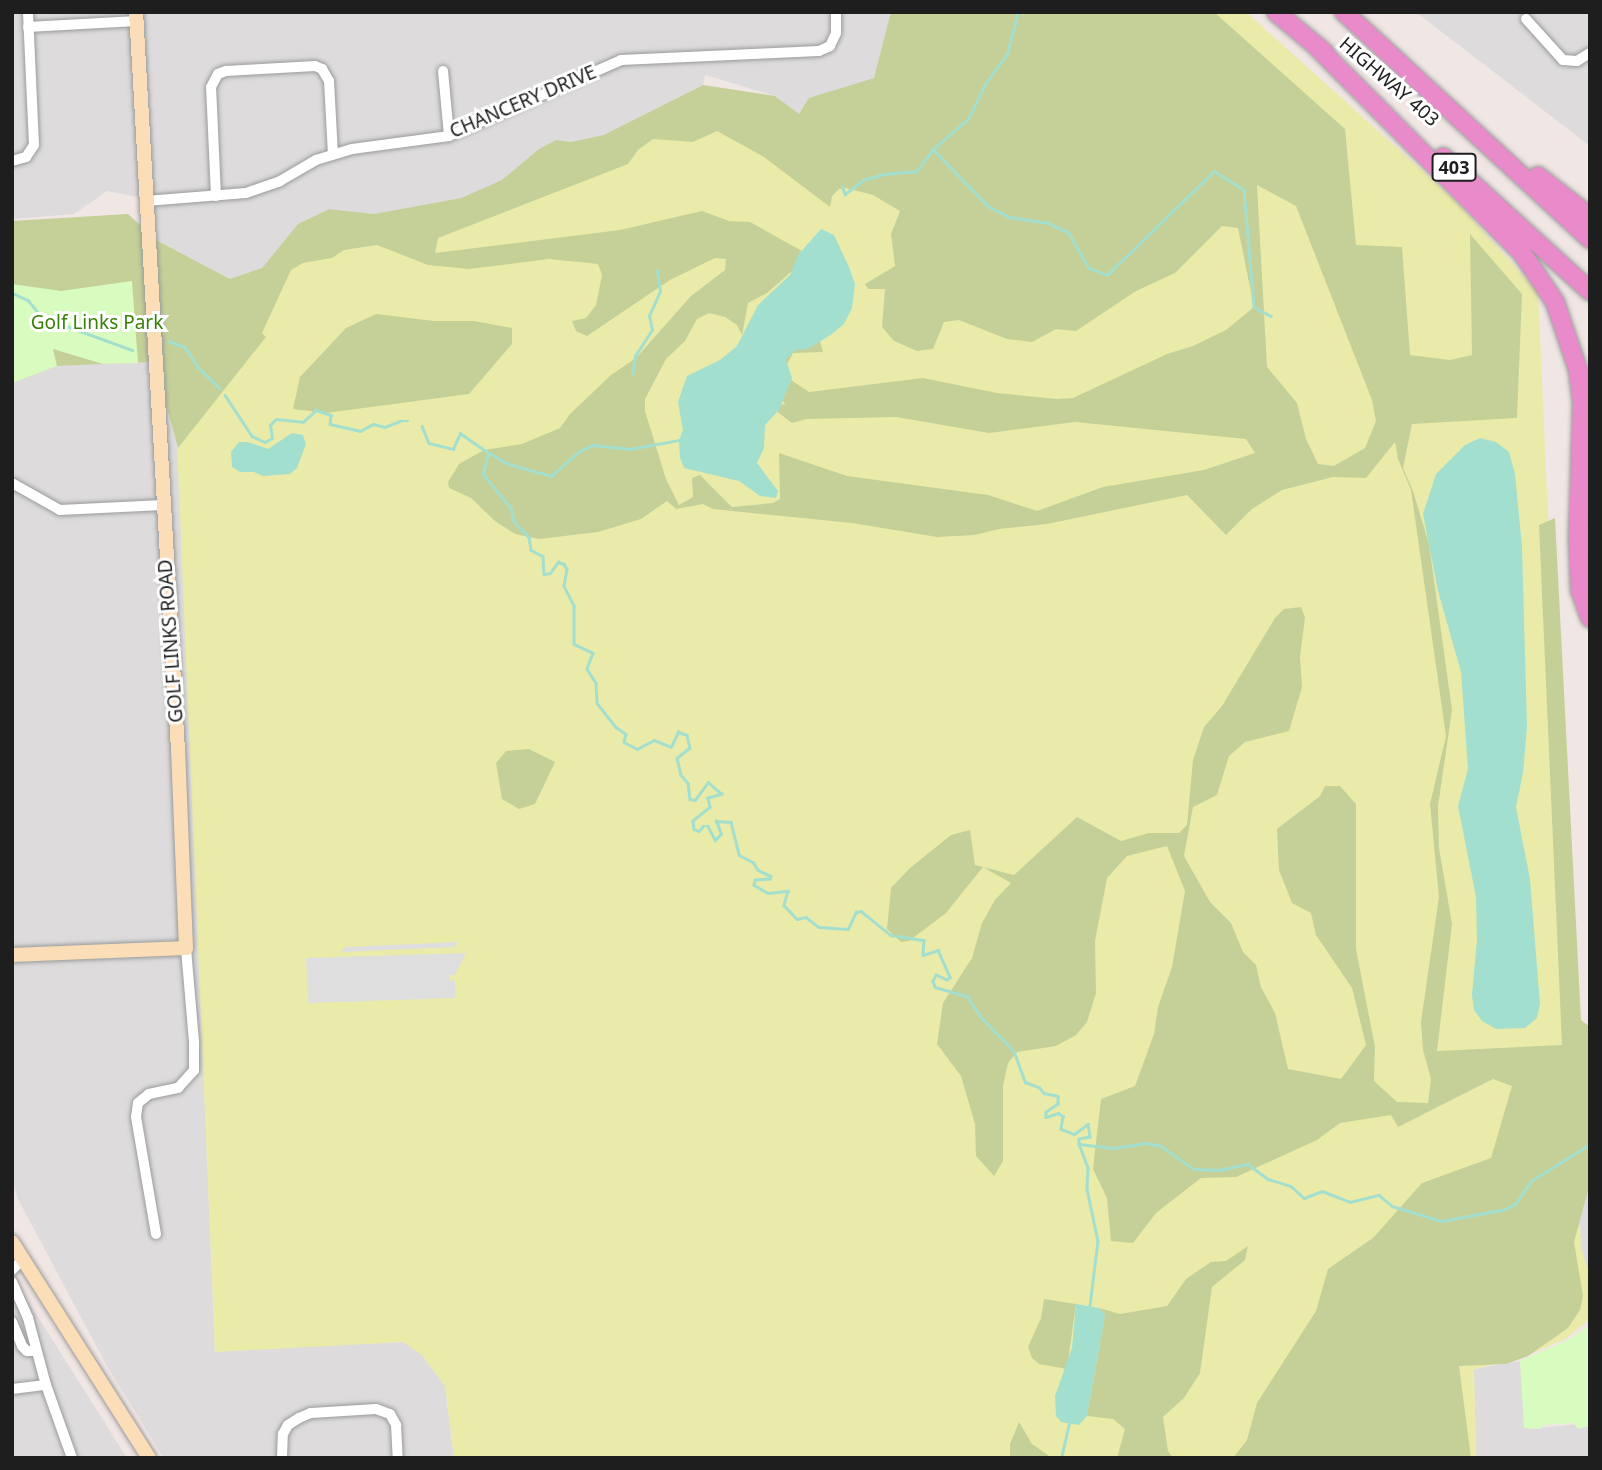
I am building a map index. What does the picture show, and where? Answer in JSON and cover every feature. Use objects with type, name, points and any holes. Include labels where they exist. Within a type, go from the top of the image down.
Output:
[{"type":"highway","name":"403","points":[[1276,12],[1316,46]]},
{"type":"highway","name":"HIGHWAY 403","points":[[1344,12],[1590,239]]},
{"type":"highway","name":"HIGHWAY 403","points":[[1316,46],[1590,291]]},
{"type":"highway","points":[[1316,46],[1522,253],[1555,302],[1578,369],[1582,404],[1578,538],[1580,590],[1590,618]]},
{"type":"highway","points":[[1446,106],[1590,217]]},
{"type":"main road","name":"GOLF LINKS ROAD","points":[[137,17],[178,751],[186,948]]},
{"type":"main road","points":[[12,956],[186,948]]},
{"type":"main road","points":[[12,1242],[149,1458]]},
{"type":"street","points":[[12,161],[26,157],[34,145],[28,12]]},
{"type":"street","name":"CHANCERY DRIVE","points":[[146,201],[215,196],[262,189],[333,154],[449,136],[621,60],[819,51],[830,46],[836,33],[835,12]]},
{"type":"street","points":[[28,27],[137,17]]},
{"type":"street","points":[[1526,19],[1563,60],[1577,61],[1590,52]]},
{"type":"street","points":[[215,196],[211,87],[218,74],[226,71],[315,66],[322,69],[329,81],[333,154]]},
{"type":"street","points":[[443,71],[449,136]]},
{"type":"street","points":[[12,483],[60,510],[163,505]]},
{"type":"street","name":"GOLF LINKS ROAD","points":[[156,1234],[136,1117],[138,1103],[149,1094],[178,1088],[194,1070],[186,948]]},
{"type":"street","points":[[12,1270],[23,1259]]},
{"type":"street","points":[[12,1282],[28,1318],[35,1351],[72,1458]]},
{"type":"street","points":[[12,1322],[22,1346],[27,1351],[35,1351]]},
{"type":"street","points":[[12,1388],[46,1385]]},
{"type":"street","points":[[282,1458],[283,1434],[288,1425],[299,1418],[311,1413],[376,1409],[390,1414],[396,1425],[398,1458]]},
{"type":"shaded area","points":[[12,12],[902,12],[887,37],[874,78],[798,114],[775,96],[705,75],[703,85],[605,135],[571,142],[556,140],[539,149],[502,180],[461,198],[374,214],[329,209],[298,224],[262,268],[230,279],[153,238],[143,198],[107,191],[74,214],[12,219]]},
{"type":"shaded area","points":[[919,12],[1246,12],[1456,201],[1538,292],[1581,1247],[1590,1277],[1590,1319],[1565,1339],[1522,1358],[1474,1369],[1476,1458],[454,1458],[445,1386],[422,1355],[403,1342],[215,1352],[171,299],[263,291],[303,237],[498,196],[671,115],[861,122]]},
{"type":"shaded area","points":[[1415,12],[1590,12],[1590,146],[1425,19]]},
{"type":"shaded area","points":[[821,229],[834,235],[849,267],[855,284],[852,308],[844,324],[832,334],[808,349],[795,350],[786,360],[792,378],[779,410],[765,425],[764,448],[757,463],[778,491],[776,498],[760,496],[739,481],[684,468],[680,458],[679,440],[683,430],[678,402],[687,376],[720,360],[737,346],[758,305],[790,275],[798,255]]},
{"type":"shaded area","points":[[152,362],[178,448],[215,1351],[403,1342],[422,1355],[445,1386],[454,1458],[164,1458],[108,1368],[18,1199],[12,1178],[12,383],[57,366]]},
{"type":"shaded area","points":[[292,433],[303,435],[306,444],[297,468],[290,474],[263,476],[254,472],[240,472],[232,467],[231,452],[239,442],[248,442],[268,449]]},
{"type":"shaded area","points":[[1480,438],[1496,442],[1509,452],[1515,474],[1522,547],[1527,727],[1523,773],[1516,807],[1530,879],[1540,1004],[1537,1018],[1525,1028],[1496,1029],[1482,1021],[1474,1010],[1472,995],[1477,940],[1476,897],[1458,806],[1468,769],[1461,672],[1438,591],[1423,514],[1436,474],[1465,445]]},
{"type":"shaded area","points":[[458,942],[454,947],[341,952],[345,947]]},
{"type":"shaded area","points":[[466,953],[455,975],[450,975],[450,981],[455,980],[455,998],[308,1003],[306,958]]},
{"type":"shaded area","points":[[1590,1185],[1590,1284],[1574,1242]]},
{"type":"shaded area","points":[[12,1276],[127,1458],[12,1458]]},
{"type":"shaded area","points":[[1076,1304],[1099,1308],[1105,1315],[1087,1416],[1079,1425],[1061,1422],[1056,1416],[1055,1396],[1072,1348]]},
{"type":"shaded area","points":[[1520,1361],[1528,1429],[1590,1423],[1590,1458],[1476,1458],[1474,1369]]},
{"type":"green space","points":[[891,12],[1019,12],[1024,15],[1027,12],[1214,12],[1345,129],[1356,245],[1402,247],[1410,355],[1450,360],[1472,355],[1470,234],[1522,294],[1517,418],[1412,424],[1403,468],[1413,491],[1429,544],[1452,710],[1438,806],[1439,848],[1452,924],[1437,1051],[1562,1045],[1539,525],[1555,518],[1581,1020],[1590,1027],[1590,1184],[1574,1242],[1583,1296],[1580,1310],[1568,1328],[1528,1356],[1506,1364],[1459,1366],[1471,1458],[1233,1458],[1247,1440],[1257,1403],[1316,1311],[1328,1269],[1373,1238],[1422,1183],[1491,1158],[1512,1086],[1493,1079],[1398,1127],[1391,1115],[1340,1123],[1317,1140],[1236,1177],[1201,1178],[1156,1213],[1133,1243],[1111,1241],[1107,1198],[1093,1169],[1101,1099],[1135,1086],[1154,1034],[1158,1007],[1172,967],[1185,891],[1167,846],[1127,856],[1107,878],[1095,941],[1096,993],[1087,1022],[1076,1035],[1056,1046],[1017,1052],[1008,1063],[1003,1086],[1003,1161],[994,1176],[976,1156],[975,1124],[961,1076],[937,1044],[943,1003],[972,958],[982,923],[995,900],[1011,883],[983,867],[1014,875],[1077,817],[1121,841],[1149,833],[1179,833],[1187,825],[1193,760],[1204,727],[1222,706],[1275,618],[1284,609],[1301,607],[1305,617],[1300,657],[1302,687],[1289,731],[1245,742],[1229,756],[1217,795],[1193,807],[1184,856],[1210,902],[1231,923],[1243,952],[1256,965],[1261,987],[1275,1013],[1288,1069],[1341,1079],[1366,1045],[1352,988],[1316,935],[1311,913],[1292,903],[1279,870],[1277,829],[1320,796],[1325,786],[1340,786],[1356,804],[1356,949],[1375,1047],[1374,1081],[1397,1102],[1428,1103],[1431,1079],[1423,1050],[1421,1022],[1439,897],[1430,804],[1446,736],[1411,490],[1398,459],[1395,442],[1366,478],[1333,477],[1282,490],[1252,509],[1226,535],[1187,495],[1047,524],[999,529],[975,535],[937,537],[852,523],[713,509],[703,504],[676,509],[667,501],[641,519],[598,532],[539,539],[515,534],[495,521],[471,498],[449,488],[448,482],[459,464],[484,450],[522,444],[560,428],[570,414],[611,375],[636,358],[691,296],[725,270],[726,259],[715,258],[670,280],[587,336],[576,331],[572,321],[586,318],[596,305],[602,275],[598,264],[549,259],[469,269],[428,265],[377,245],[344,250],[332,258],[303,263],[291,270],[262,333],[266,337],[178,448],[154,362],[57,366],[12,383],[12,221],[128,214],[158,241],[230,279],[262,268],[298,224],[329,209],[374,214],[461,198],[502,180],[539,149],[556,140],[571,142],[604,135],[703,85],[775,96],[799,114],[809,98],[874,78]],"holes":[[[717,131],[764,157],[830,207],[832,196],[839,189],[846,188],[873,195],[900,211],[891,234],[895,266],[865,284],[868,289],[885,289],[882,327],[894,341],[917,351],[933,349],[944,322],[959,320],[1007,339],[1032,342],[1056,329],[1076,331],[1136,291],[1175,273],[1222,226],[1238,228],[1254,307],[1226,330],[1193,346],[1167,354],[1073,398],[997,393],[923,378],[809,392],[782,374],[778,393],[785,404],[771,407],[792,423],[807,419],[896,417],[989,433],[1075,422],[1246,439],[1255,453],[1204,470],[1103,487],[1037,511],[988,495],[847,476],[779,453],[780,499],[773,503],[732,507],[700,475],[692,478],[693,497],[679,505],[666,479],[645,411],[645,399],[666,359],[685,341],[697,319],[709,313],[725,317],[737,325],[742,335],[748,303],[767,293],[792,271],[802,251],[750,222],[729,221],[702,211],[620,230],[435,253],[438,238],[628,164],[638,150],[653,139],[693,142]],[[1257,185],[1296,206],[1372,400],[1376,421],[1365,448],[1334,466],[1318,464],[1306,439],[1297,403],[1267,367]]]},
{"type":"green space","name":"Golf Links Park","points":[[132,281],[138,363],[103,364],[53,349],[57,366],[12,383],[12,284],[61,291]]},
{"type":"green space","points":[[376,314],[434,321],[474,321],[512,328],[512,344],[469,394],[326,413],[293,409],[300,377],[346,328]]},
{"type":"green space","points":[[820,341],[823,352],[793,353],[782,374],[788,347]]},
{"type":"green space","points":[[529,749],[555,762],[535,804],[519,809],[502,799],[496,763],[506,751]]},
{"type":"green space","points":[[970,830],[975,865],[983,867],[946,913],[909,941],[901,942],[887,929],[891,888],[910,868],[951,835]]},
{"type":"green space","points":[[1248,1246],[1245,1260],[1212,1287],[1200,1373],[1184,1398],[1163,1417],[1168,1451],[1173,1458],[1117,1458],[1125,1429],[1113,1419],[1087,1416],[1105,1315],[1099,1308],[1120,1314],[1167,1306],[1186,1279],[1211,1262],[1226,1261]]},
{"type":"green space","points":[[1044,1299],[1076,1304],[1067,1369],[1039,1364],[1032,1358],[1028,1347],[1041,1318]]},
{"type":"green space","points":[[1590,1325],[1590,1426],[1578,1429],[1573,1423],[1544,1425],[1540,1429],[1524,1428],[1520,1361],[1570,1339]]},
{"type":"green space","points":[[1019,1422],[1032,1444],[1052,1458],[1010,1458],[1010,1444]]},
{"type":"waterway","points":[[842,186],[845,194],[863,180],[884,174],[917,171],[933,149],[968,119],[985,84],[1007,54],[1018,12]]},
{"type":"waterway","points":[[933,149],[988,206],[1010,217],[1048,223],[1069,233],[1089,268],[1107,275],[1214,171],[1244,190],[1254,307],[1271,316]]},
{"type":"waterway","points":[[632,375],[635,356],[652,330],[649,316],[660,291],[657,271]]},
{"type":"waterway","points":[[12,293],[28,300],[42,317],[132,350]]},
{"type":"waterway","points":[[169,341],[185,347],[198,367],[220,388]]},
{"type":"waterway","points":[[225,395],[252,436],[265,442],[272,438],[270,425],[276,419],[303,422],[316,410],[331,415],[330,424],[360,431],[373,424],[385,427],[408,421]]},
{"type":"waterway","points":[[422,426],[429,443],[453,449],[460,433],[489,453],[483,474],[511,508],[514,521],[529,537],[531,550],[543,556],[544,574],[550,573],[558,562],[564,564],[567,569],[564,586],[574,606],[574,644],[593,653],[587,669],[596,683],[597,703],[616,727],[626,734],[624,742],[637,749],[654,740],[671,747],[678,732],[687,735],[690,748],[677,758],[681,775],[688,783],[690,799],[695,800],[708,782],[722,794],[708,798],[710,807],[693,821],[694,829],[699,831],[703,826],[708,826],[715,840],[721,834],[716,821],[731,822],[739,855],[753,862],[758,870],[771,876],[770,879],[755,880],[754,885],[768,893],[788,891],[784,905],[797,919],[806,917],[819,927],[848,929],[856,912],[861,911],[891,935],[924,940],[923,955],[938,950],[950,977],[947,980],[936,975],[933,981],[935,987],[967,996],[981,1017],[1014,1051],[1025,1082],[1039,1087],[1044,1093],[1058,1096],[1058,1104],[1046,1112],[1046,1117],[1058,1113],[1063,1116],[1061,1129],[1074,1134],[1088,1124],[1090,1137],[1079,1139],[1079,1144]]},
{"type":"waterway","points":[[490,453],[506,463],[551,476],[580,451],[593,445],[630,449],[679,440]]},
{"type":"waterway","points":[[1079,1144],[1114,1148],[1146,1143],[1161,1146],[1194,1169],[1219,1170],[1248,1164],[1268,1179],[1291,1186],[1304,1198],[1322,1191],[1350,1202],[1379,1195],[1392,1206],[1442,1221],[1506,1209],[1515,1204],[1531,1181],[1590,1144]]},
{"type":"waterway","points":[[1079,1144],[1088,1168],[1087,1189],[1098,1241],[1090,1306]]},
{"type":"waterway","points":[[1061,1458],[1069,1424]]}]
